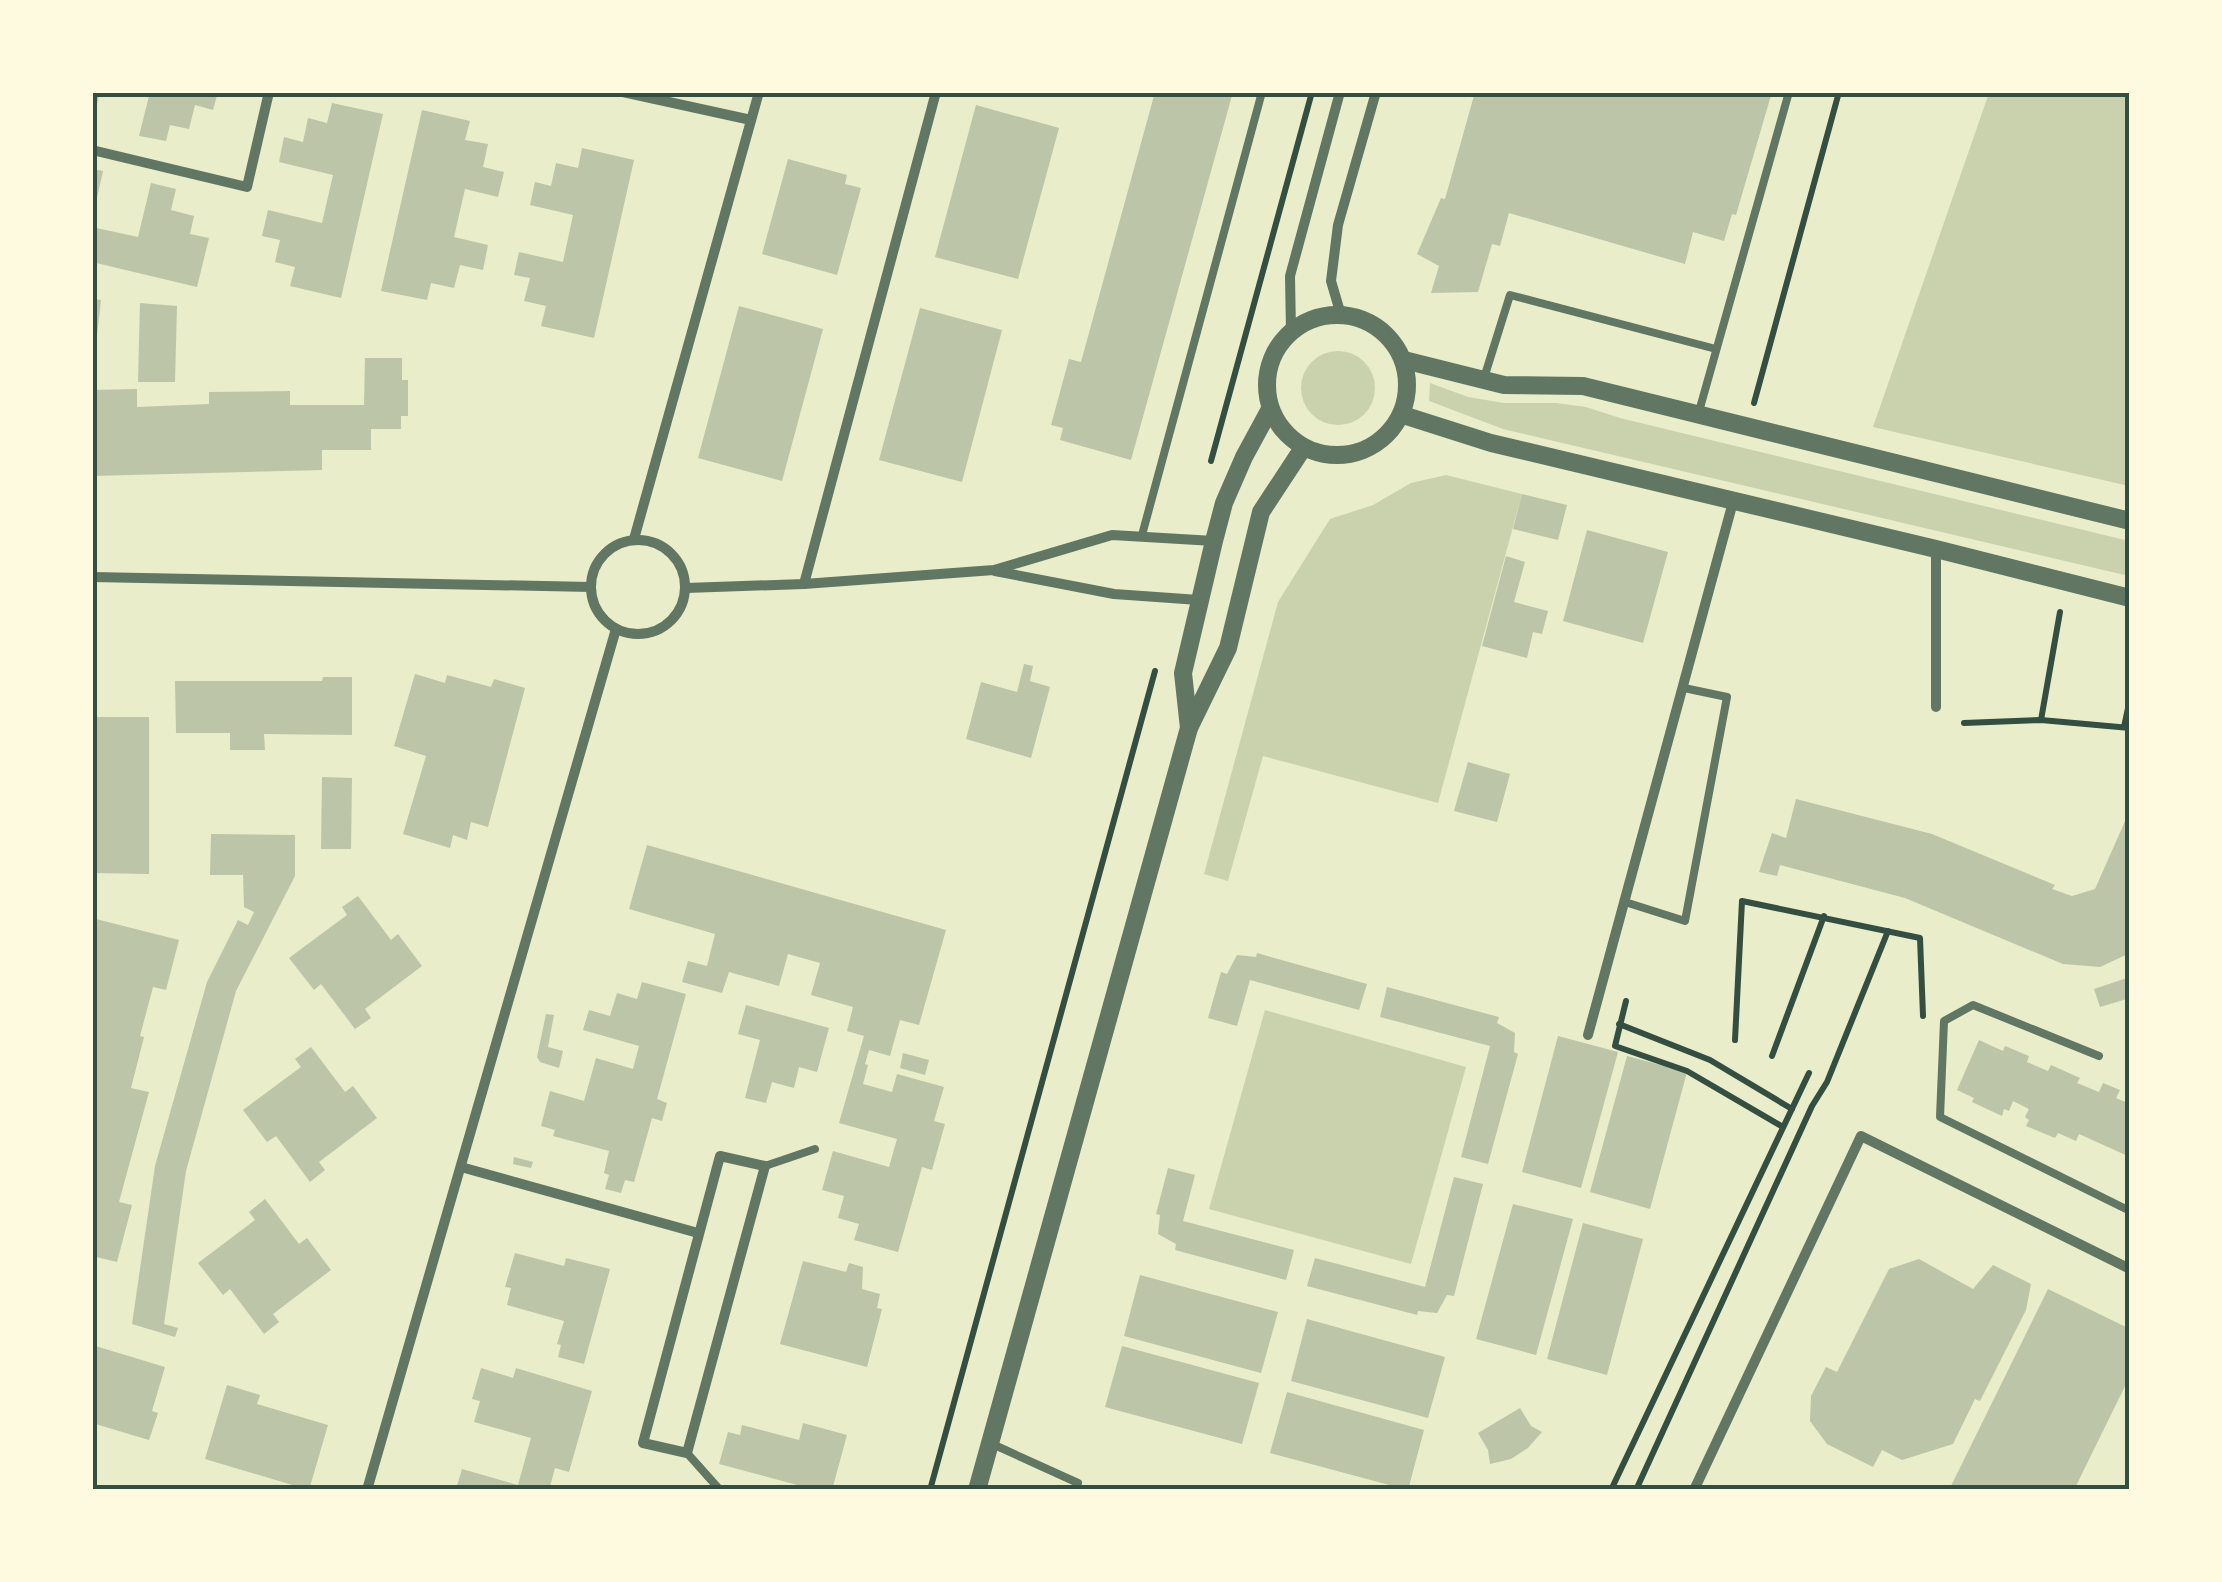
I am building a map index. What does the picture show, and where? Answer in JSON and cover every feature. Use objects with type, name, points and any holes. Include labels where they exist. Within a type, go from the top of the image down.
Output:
[{"type":"street","points":[[92,150],[247,187],[269,92]]},
{"type":"street","points":[[623,92],[751,120]]},
{"type":"street","points":[[692,108],[696,92]]},
{"type":"street","points":[[634,539],[759,92]]},
{"type":"street","points":[[804,584],[936,92]]},
{"type":"street","points":[[1291,332],[1290,276],[1340,92]]},
{"type":"street","points":[[1342,315],[1331,280],[1338,225],[1376,92]]},
{"type":"street","points":[[1342,315],[1368,321],[1390,337],[1404,360],[1408,388],[1402,415],[1377,445],[1340,456],[1303,448],[1283,431],[1270,409],[1267,381],[1274,354],[1291,332],[1315,318],[1342,315]]},
{"type":"street","points":[[1404,360],[1504,385],[1583,386],[2130,521]]},
{"type":"street","points":[[1189,728],[1183,673],[1214,540],[1231,488],[1270,409]]},
{"type":"street","points":[[1402,415],[1491,443],[2130,598]]},
{"type":"street","points":[[977,1488],[1189,728],[1228,648],[1261,512],[1303,448]]},
{"type":"street","points":[[1588,1035],[1733,502]]},
{"type":"street","points":[[686,588],[994,570],[1112,534],[1214,540]]},
{"type":"street","points":[[634,539],[654,542],[671,552],[683,568],[686,588],[682,607],[670,622],[654,632],[634,634],[616,629],[602,618],[594,604],[594,570],[603,555],[617,544],[634,539]]},
{"type":"street","points":[[1936,549],[1936,706]]},
{"type":"street","points":[[994,570],[1114,594],[1199,600]]},
{"type":"street","points":[[92,577],[591,587]]},
{"type":"street","points":[[367,1490],[616,629]]},
{"type":"street","points":[[1694,1490],[1861,1136],[2130,1269]]},
{"type":"street","points":[[720,1156],[765,1166],[687,1453],[643,1443],[720,1156]]},
{"type":"street","points":[[460,1167],[698,1233]]},
{"type":"lane","points":[[1142,535],[1262,92]]},
{"type":"lane","points":[[1698,415],[1789,92]]},
{"type":"lane","points":[[1483,380],[1510,294],[1716,348]]},
{"type":"lane","points":[[1625,902],[1685,921],[1726,697],[1684,688]]},
{"type":"lane","points":[[2098,1056],[1973,1005],[1944,1021],[1940,1116],[2130,1210]]},
{"type":"lane","points":[[765,1166],[814,1149]]},
{"type":"lane","points":[[990,1443],[1078,1483]]},
{"type":"lane","points":[[687,1453],[720,1490]]},
{"type":"path","points":[[1206,477],[1312,92]]},
{"type":"path","points":[[1753,404],[1839,92]]},
{"type":"path","points":[[2041,720],[2060,612]]},
{"type":"path","points":[[930,1490],[1156,668]]},
{"type":"path","points":[[1964,724],[2041,720],[2127,728],[2130,699]]},
{"type":"path","points":[[1734,1040],[1742,901],[1920,938],[1923,1018]]},
{"type":"path","points":[[1772,1056],[1824,916]]},
{"type":"path","points":[[1636,1490],[1812,1106],[1827,1082],[1888,931]]},
{"type":"path","points":[[1626,1001],[1615,1046],[1687,1070],[1783,1127]]},
{"type":"path","points":[[1618,1024],[1710,1060],[1792,1109]]},
{"type":"path","points":[[1611,1490],[1809,1072]]},
{"type":"green space","points":[[1989,93],[2129,93],[2129,486],[1873,427]]},
{"type":"green space","points":[[1338,351],[1364,362],[1375,388],[1364,414],[1338,425],[1312,414],[1301,388],[1312,362]]},
{"type":"green space","points":[[1430,383],[1468,397],[1504,403],[1586,407],[2129,541],[2129,576],[1503,429],[1429,401]]},
{"type":"green space","points":[[1446,475],[1522,494],[1438,803],[1263,756],[1228,881],[1204,874],[1278,602],[1330,519],[1373,505],[1411,483]]},
{"type":"green space","points":[[1265,1010],[1466,1067],[1411,1264],[1209,1209]]},
{"type":"building","points":[[92,92],[100,92],[94,116],[92,116]]},
{"type":"building","points":[[150,92],[218,92],[213,110],[195,105],[189,129],[170,125],[166,141],[139,136]]},
{"type":"building","points":[[1155,92],[1233,92],[1131,460],[1060,440],[1063,428],[1051,425],[1069,359],[1081,362]]},
{"type":"building","points":[[1475,92],[1772,92],[1736,215],[1732,214],[1724,241],[1693,232],[1685,264],[1509,213],[1500,246],[1492,244],[1478,292],[1431,293],[1439,266],[1417,254],[1441,198],[1445,199]]},
{"type":"building","points":[[332,103],[383,114],[341,298],[290,286],[295,267],[275,262],[280,240],[262,236],[268,210],[322,223],[333,175],[279,162],[284,137],[303,142],[308,118],[327,123]]},
{"type":"building","points":[[976,105],[1059,128],[1018,279],[935,257]]},
{"type":"building","points":[[422,110],[470,121],[465,140],[488,144],[483,167],[504,172],[498,197],[465,189],[454,237],[488,245],[483,270],[460,265],[454,288],[431,283],[427,300],[381,291]]},
{"type":"building","points":[[582,148],[634,160],[594,338],[541,326],[546,306],[524,301],[530,278],[514,275],[519,252],[563,262],[573,215],[530,205],[535,182],[551,186],[556,163],[578,168]]},
{"type":"building","points":[[788,159],[847,175],[845,184],[861,188],[837,275],[762,254]]},
{"type":"building","points":[[92,169],[103,171],[94,211],[92,211]]},
{"type":"building","points":[[151,183],[176,189],[171,210],[194,216],[190,234],[209,238],[197,287],[92,262],[92,227],[138,237]]},
{"type":"building","points":[[92,299],[101,300],[97,335],[92,335]]},
{"type":"building","points":[[140,303],[177,306],[175,382],[138,382]]},
{"type":"building","points":[[739,306],[823,329],[782,481],[698,458]]},
{"type":"building","points":[[920,308],[1002,330],[962,482],[879,460]]},
{"type":"building","points":[[365,358],[402,358],[402,380],[408,380],[408,416],[401,416],[401,429],[371,429],[371,450],[322,450],[322,470],[92,476],[92,390],[137,389],[137,407],[209,404],[209,392],[290,391],[290,405],[364,405]]},
{"type":"building","points":[[1522,494],[1567,505],[1558,540],[1513,529]]},
{"type":"building","points":[[1587,530],[1668,552],[1643,643],[1563,621]]},
{"type":"building","points":[[1506,556],[1525,562],[1514,602],[1548,611],[1542,634],[1533,632],[1527,658],[1482,646]]},
{"type":"building","points":[[1024,664],[1033,666],[1030,681],[1050,687],[1031,758],[966,739],[981,682],[1017,692]]},
{"type":"building","points":[[415,674],[445,683],[447,675],[491,687],[494,679],[525,688],[488,827],[471,822],[467,840],[453,835],[450,848],[403,834],[426,756],[394,746]]},
{"type":"building","points":[[323,677],[352,677],[352,735],[264,734],[265,750],[230,750],[230,733],[176,733],[175,681],[322,681]]},
{"type":"building","points":[[92,717],[149,717],[149,874],[92,873]]},
{"type":"building","points":[[1468,762],[1510,774],[1497,822],[1454,811]]},
{"type":"building","points":[[322,777],[352,778],[351,849],[321,849]]},
{"type":"building","points":[[1796,799],[1932,834],[2055,885],[2052,889],[2072,896],[2095,889],[2130,810],[2130,953],[2100,967],[2063,964],[1905,898],[1780,865],[1777,876],[1759,872],[1772,833],[1786,838]]},
{"type":"building","points":[[211,834],[295,835],[295,876],[236,991],[186,1171],[164,1324],[178,1328],[175,1337],[132,1324],[155,1166],[207,982],[238,920],[248,925],[254,912],[244,907],[243,875],[210,875]]},
{"type":"building","points":[[647,845],[946,930],[919,1025],[900,1020],[890,1056],[869,1050],[865,1064],[868,1065],[863,1084],[892,1092],[897,1074],[944,1087],[934,1121],[945,1124],[932,1170],[922,1167],[898,1252],[854,1240],[859,1224],[838,1218],[844,1196],[822,1190],[833,1151],[889,1167],[897,1139],[839,1123],[864,1036],[847,1031],[853,1007],[811,995],[820,963],[788,954],[779,986],[729,972],[722,993],[682,982],[688,961],[707,966],[715,934],[629,909]]},
{"type":"building","points":[[358,896],[391,940],[398,934],[422,966],[365,1009],[371,1018],[355,1029],[321,984],[314,990],[289,958],[347,915],[342,907]]},
{"type":"building","points":[[92,918],[179,940],[166,990],[153,987],[140,1036],[144,1037],[131,1088],[149,1092],[119,1202],[132,1205],[117,1262],[92,1256]]},
{"type":"building","points":[[1257,953],[1367,984],[1359,1010],[1250,980],[1237,1026],[1208,1018],[1221,972],[1227,974],[1237,955],[1256,957]]},
{"type":"building","points":[[2130,977],[2130,998],[2100,1007],[2094,989]]},
{"type":"building","points":[[642,982],[686,994],[657,1099],[667,1103],[662,1121],[652,1118],[634,1182],[625,1180],[621,1193],[605,1189],[609,1151],[553,1136],[555,1130],[541,1126],[550,1091],[584,1101],[596,1058],[633,1069],[639,1046],[583,1030],[589,1010],[610,1016],[617,993],[637,999]]},
{"type":"building","points":[[1387,987],[1499,1017],[1497,1023],[1515,1033],[1514,1052],[1518,1054],[1488,1164],[1461,1157],[1490,1046],[1380,1017]]},
{"type":"building","points":[[746,1005],[829,1028],[817,1072],[799,1067],[794,1088],[772,1082],[766,1103],[745,1098],[760,1040],[738,1034]]},
{"type":"building","points":[[546,1014],[554,1015],[548,1047],[563,1051],[559,1068],[540,1062],[537,1057]]},
{"type":"building","points":[[1558,1036],[1618,1052],[1581,1188],[1522,1172]]},
{"type":"building","points":[[1979,1040],[2003,1051],[2005,1046],[2029,1056],[2027,1062],[2048,1071],[2051,1065],[2099,1092],[2103,1083],[2120,1090],[2116,1098],[2130,1104],[2130,1157],[2079,1134],[2076,1141],[2058,1133],[2055,1138],[2026,1126],[2029,1109],[2013,1101],[2002,1116],[1972,1102],[1974,1098],[1957,1090]]},
{"type":"building","points":[[311,1047],[345,1092],[353,1086],[377,1118],[319,1162],[325,1170],[310,1182],[276,1136],[267,1142],[243,1110],[301,1067],[295,1059]]},
{"type":"building","points":[[903,1053],[929,1060],[925,1075],[900,1068]]},
{"type":"building","points":[[1627,1056],[1687,1072],[1650,1209],[1590,1192]]},
{"type":"building","points":[[514,1157],[533,1162],[531,1168],[513,1164]]},
{"type":"building","points":[[1168,1168],[1195,1175],[1183,1221],[1294,1250],[1286,1280],[1175,1250],[1176,1244],[1158,1234],[1160,1215],[1156,1214]]},
{"type":"building","points":[[1454,1177],[1483,1184],[1454,1296],[1447,1295],[1437,1313],[1418,1311],[1417,1315],[1307,1286],[1315,1258],[1425,1287]]},
{"type":"building","points":[[265,1199],[299,1244],[307,1238],[331,1270],[273,1314],[279,1322],[264,1334],[230,1289],[223,1295],[198,1263],[255,1220],[249,1212]]},
{"type":"building","points":[[1513,1204],[1573,1219],[1536,1355],[1476,1339]]},
{"type":"building","points":[[1583,1223],[1643,1239],[1607,1375],[1547,1359]]},
{"type":"building","points":[[515,1253],[564,1266],[566,1258],[610,1269],[584,1364],[558,1357],[561,1345],[557,1344],[564,1321],[507,1305],[511,1288],[505,1287]]},
{"type":"building","points":[[1919,1259],[1973,1289],[1993,1265],[2031,1284],[2026,1310],[1980,1401],[1975,1399],[1953,1444],[1902,1460],[1882,1450],[1873,1467],[1827,1444],[1810,1421],[1811,1396],[1826,1367],[1837,1372],[1889,1269]]},
{"type":"building","points":[[803,1261],[846,1272],[849,1263],[863,1267],[862,1289],[880,1294],[877,1308],[882,1309],[867,1367],[780,1344]]},
{"type":"building","points":[[1140,1275],[1278,1312],[1261,1373],[1124,1336]]},
{"type":"building","points":[[2048,1289],[2130,1329],[2130,1376],[2074,1490],[1949,1490]]},
{"type":"building","points":[[1307,1319],[1445,1357],[1428,1418],[1291,1381]]},
{"type":"building","points":[[92,1345],[165,1367],[152,1411],[158,1413],[149,1440],[92,1423]]},
{"type":"building","points":[[1122,1346],[1259,1383],[1242,1444],[1105,1407]]},
{"type":"building","points":[[481,1368],[513,1378],[516,1368],[592,1391],[569,1472],[555,1468],[549,1490],[456,1489],[462,1469],[518,1485],[531,1438],[474,1422],[480,1401],[472,1399]]},
{"type":"building","points":[[227,1385],[260,1395],[257,1404],[328,1425],[309,1490],[205,1459]]},
{"type":"building","points":[[1287,1392],[1424,1430],[1408,1490],[1270,1453]]},
{"type":"building","points":[[1520,1408],[1531,1426],[1542,1432],[1511,1459],[1490,1464],[1488,1450],[1478,1433]]},
{"type":"building","points":[[803,1423],[847,1435],[832,1490],[800,1490],[801,1486],[719,1464],[728,1432],[740,1435],[742,1425],[799,1440]]}]
